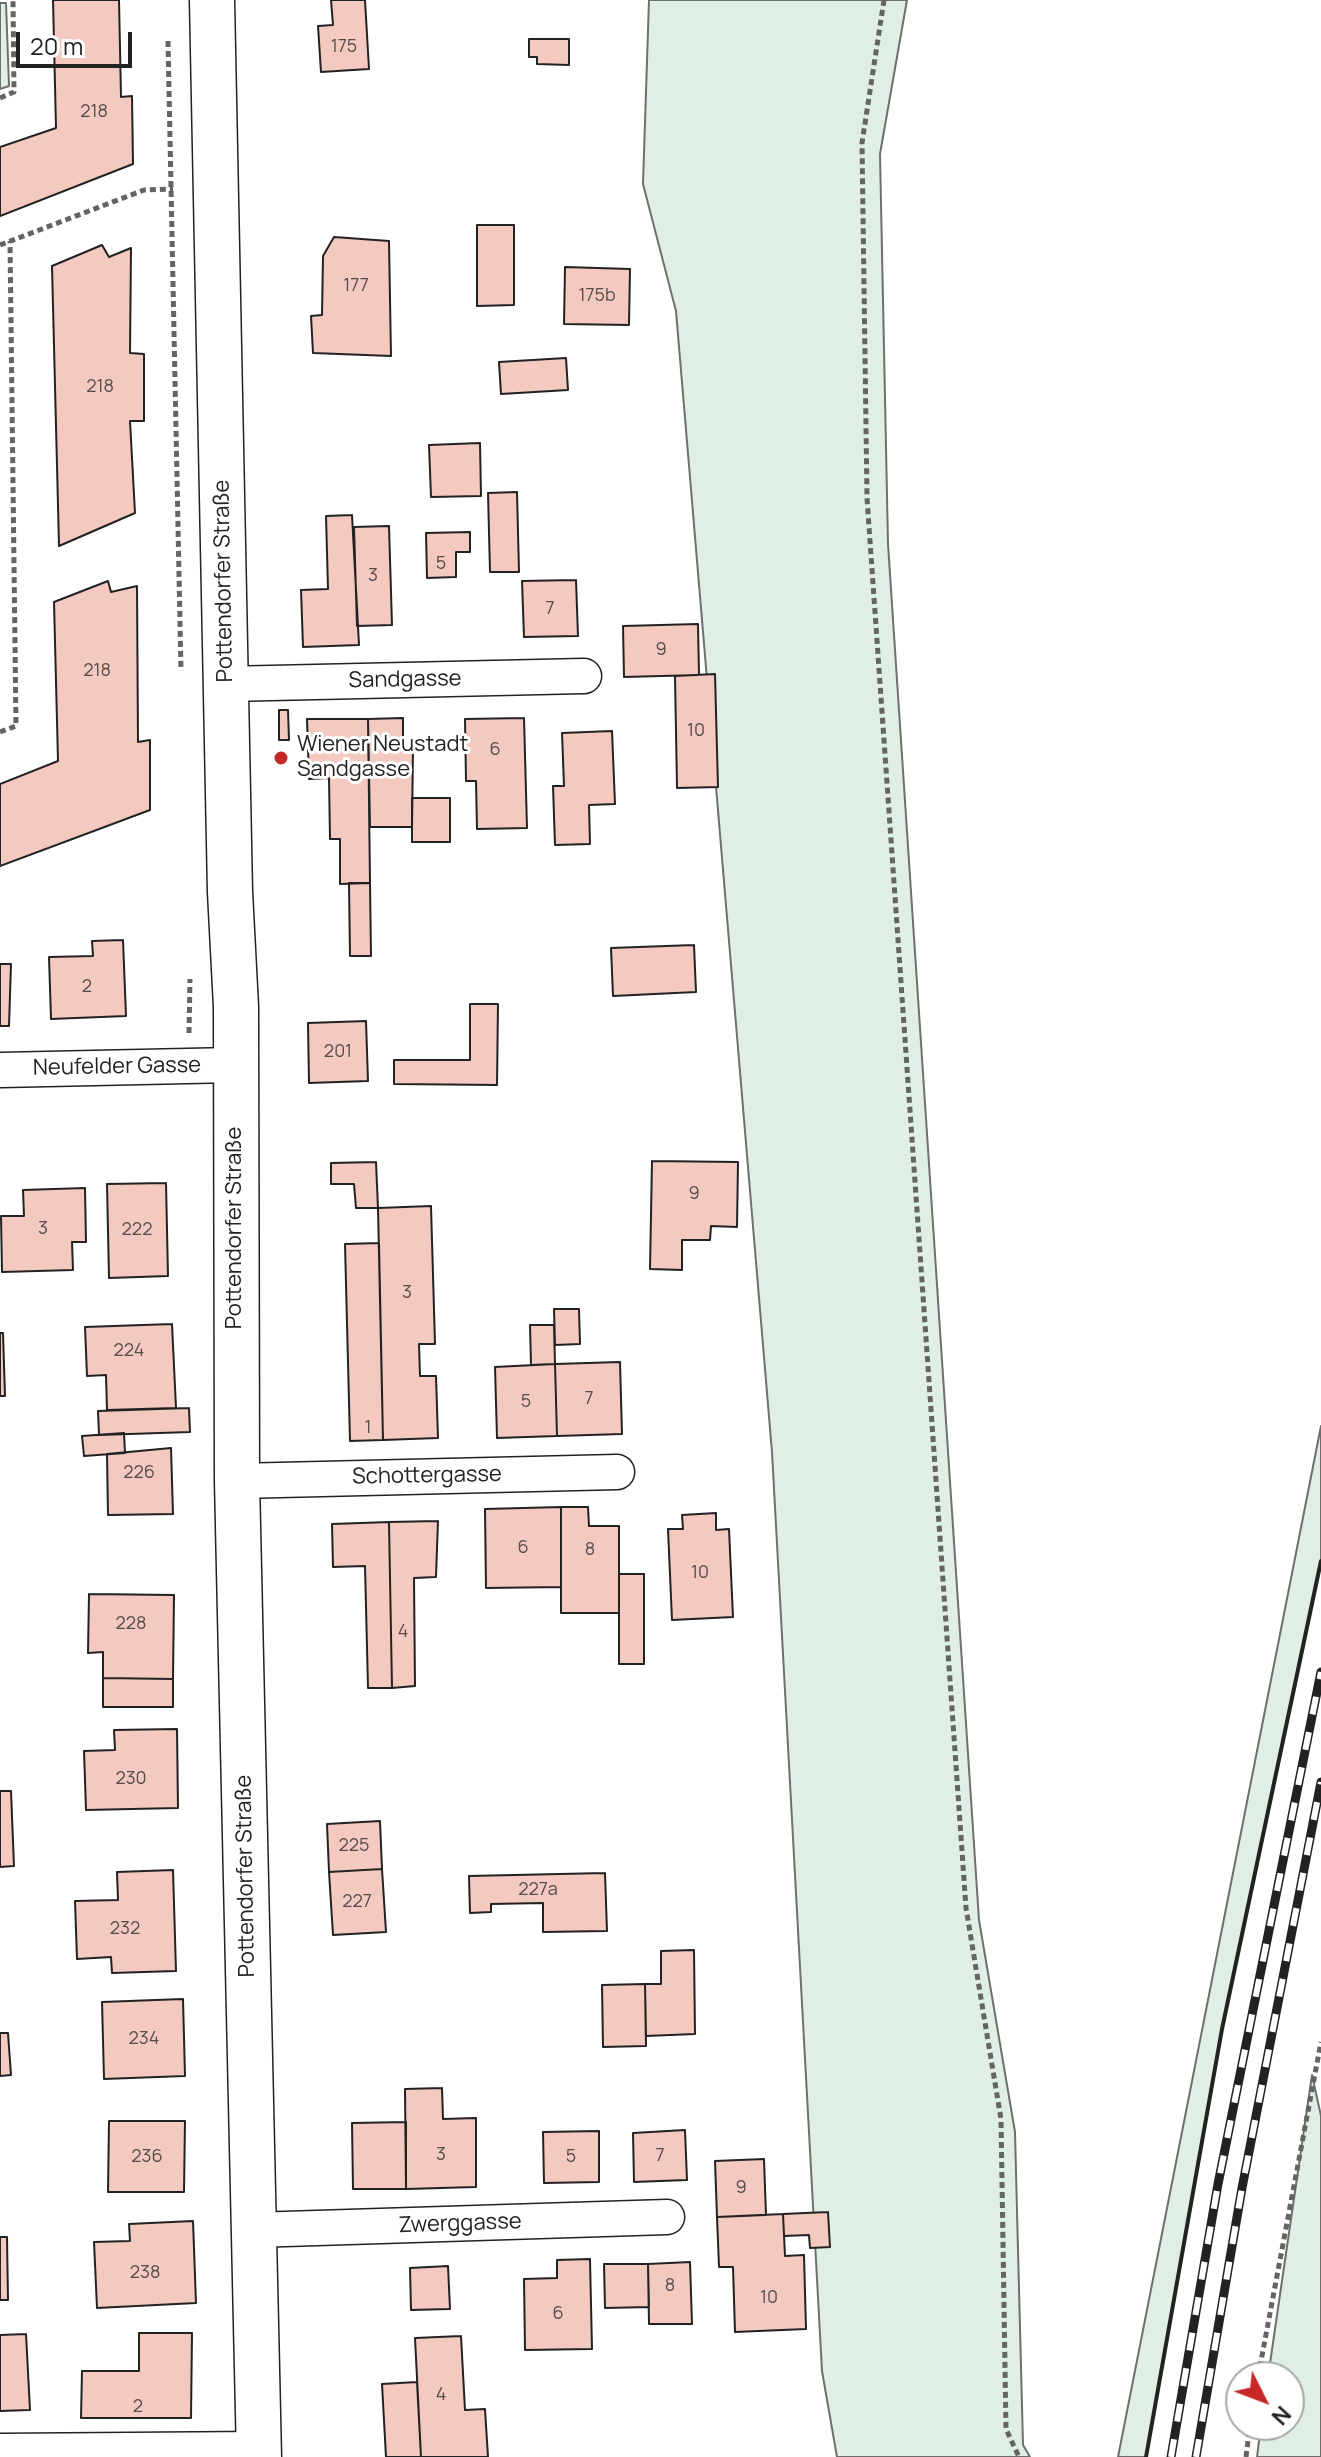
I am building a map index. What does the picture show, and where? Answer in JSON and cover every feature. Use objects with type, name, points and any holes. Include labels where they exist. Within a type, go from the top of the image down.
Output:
[{"type":"main road","name":"Pottendorfer Straße","points":[[212,0],[236,1007],[237,1481],[259,2453]]},
{"type":"street","name":"Sandgasse","points":[[226,684],[584,676]]},
{"type":"street","name":"Neufelder Gasse","points":[[0,1070],[234,1065]]},
{"type":"street","name":"Schottergasse","points":[[237,1481],[617,1472]]},
{"type":"street","name":"Zwerggasse","points":[[253,2230],[667,2217]]},
{"type":"street","points":[[0,2451],[259,2453]]},
{"type":"path","points":[[0,98],[14,92],[13,0]]},
{"type":"path","points":[[884,0],[862,143],[867,498],[966,1908],[1001,2119],[1006,2429],[1019,2457]]},
{"type":"path","points":[[0,245],[144,190],[216,187]]},
{"type":"path","points":[[0,732],[16,726],[10,241]]},
{"type":"path","points":[[1261,2361],[1321,2042]]},
{"type":"green space","points":[[649,0],[907,0],[880,154],[888,544],[979,1920],[1015,2132],[1023,2445],[1030,2457],[837,2457],[822,2371],[772,1452],[676,311],[643,184]]},
{"type":"green space","points":[[0,3],[6,3],[9,86],[0,89]]},
{"type":"green space","points":[[1321,1426],[1321,1561],[1222,2029],[1146,2457],[1118,2457]]},
{"type":"green space","points":[[1312,2075],[1321,2116],[1321,2457],[1257,2457],[1259,2441],[1305,2441],[1305,2361],[1270,2361]]},
{"type":"building","points":[[53,0],[119,0],[121,97],[132,96],[133,164],[0,216],[0,147],[56,128]]},
{"type":"building","points":[[331,0],[365,0],[369,69],[321,72],[318,26],[333,25]]},
{"type":"building","points":[[529,39],[569,39],[569,65],[537,64],[537,57],[529,57]]},
{"type":"building","points":[[477,225],[514,225],[514,305],[477,306]]},
{"type":"building","points":[[334,237],[389,241],[391,356],[313,353],[311,316],[322,315],[323,256]]},
{"type":"building","points":[[102,245],[109,257],[131,248],[130,353],[144,354],[144,421],[130,421],[135,513],[59,546],[52,266]]},
{"type":"building","points":[[565,267],[630,269],[629,325],[564,324]]},
{"type":"building","points":[[566,358],[568,390],[501,394],[499,362]]},
{"type":"building","points":[[480,443],[481,496],[431,497],[429,445]]},
{"type":"building","points":[[517,492],[519,572],[490,572],[488,493]]},
{"type":"building","points":[[352,515],[359,645],[303,647],[301,590],[328,589],[326,516]]},
{"type":"building","points":[[389,526],[392,625],[357,626],[354,527]]},
{"type":"building","points":[[470,532],[470,552],[456,552],[456,577],[427,578],[426,533]]},
{"type":"building","points":[[576,580],[578,636],[524,637],[522,581]]},
{"type":"building","points":[[108,581],[111,592],[137,586],[138,742],[150,740],[150,810],[0,866],[0,784],[58,761],[54,602]]},
{"type":"building","points":[[698,624],[699,675],[624,677],[623,626]]},
{"type":"building","points":[[715,674],[718,787],[677,788],[675,676]]},
{"type":"building","points":[[279,710],[288,710],[289,740],[279,740]]},
{"type":"building","points":[[403,718],[403,748],[413,748],[412,827],[370,827],[368,719]]},
{"type":"building","points":[[524,718],[527,828],[477,829],[476,781],[466,781],[465,719]]},
{"type":"building","points":[[307,719],[368,719],[370,883],[340,884],[340,839],[330,839],[329,778],[309,779]]},
{"type":"building","points":[[612,731],[615,804],[589,805],[590,844],[555,845],[553,786],[564,786],[562,733]]},
{"type":"building","points":[[412,798],[450,798],[450,842],[412,842]]},
{"type":"building","points":[[349,883],[370,883],[371,956],[350,956]]},
{"type":"building","points":[[123,940],[126,1016],[51,1019],[49,957],[93,956],[92,941]]},
{"type":"building","points":[[694,945],[696,992],[613,996],[611,948]]},
{"type":"building","points":[[0,964],[11,964],[9,1026],[0,1026]]},
{"type":"building","points":[[470,1004],[498,1004],[497,1085],[394,1084],[394,1060],[470,1060]]},
{"type":"building","points":[[366,1021],[368,1081],[309,1083],[308,1023]]},
{"type":"building","points":[[652,1161],[738,1162],[737,1227],[711,1226],[710,1240],[682,1240],[682,1270],[650,1269]]},
{"type":"building","points":[[376,1162],[378,1208],[356,1208],[354,1184],[331,1184],[331,1163]]},
{"type":"building","points":[[166,1183],[168,1276],[109,1278],[107,1184]]},
{"type":"building","points":[[85,1188],[86,1242],[72,1242],[73,1270],[2,1272],[1,1216],[24,1216],[23,1190]]},
{"type":"building","points":[[431,1206],[435,1344],[419,1344],[420,1376],[436,1376],[438,1438],[383,1440],[378,1208]]},
{"type":"building","points":[[379,1243],[383,1440],[350,1441],[345,1244]]},
{"type":"building","points":[[554,1309],[579,1309],[580,1344],[555,1345]]},
{"type":"building","points":[[172,1324],[176,1408],[107,1410],[106,1375],[87,1376],[85,1327]]},
{"type":"building","points":[[530,1325],[554,1325],[555,1364],[531,1365]]},
{"type":"building","points":[[0,1333],[3,1333],[5,1396],[0,1396]]},
{"type":"building","points":[[620,1362],[622,1434],[557,1436],[555,1364]]},
{"type":"building","points":[[555,1364],[557,1436],[497,1438],[495,1367]]},
{"type":"building","points":[[189,1408],[190,1432],[99,1435],[98,1411]]},
{"type":"building","points":[[124,1433],[125,1453],[84,1456],[82,1436]]},
{"type":"building","points":[[171,1448],[173,1514],[108,1515],[107,1454]]},
{"type":"building","points":[[561,1507],[588,1507],[589,1526],[619,1526],[619,1613],[561,1613]]},
{"type":"building","points":[[561,1507],[561,1587],[486,1588],[485,1509]]},
{"type":"building","points":[[716,1513],[716,1530],[729,1529],[733,1617],[672,1620],[668,1529],[683,1529],[682,1515]]},
{"type":"building","points":[[438,1521],[436,1577],[414,1578],[415,1686],[392,1688],[389,1522]]},
{"type":"building","points":[[389,1522],[392,1688],[368,1688],[365,1566],[333,1567],[332,1524]]},
{"type":"building","points":[[619,1574],[644,1574],[644,1664],[619,1664]]},
{"type":"building","points":[[89,1594],[174,1595],[173,1679],[103,1678],[103,1652],[88,1653]]},
{"type":"building","points":[[103,1678],[173,1679],[173,1707],[103,1707]]},
{"type":"building","points":[[177,1729],[178,1808],[86,1810],[84,1751],[115,1750],[114,1730]]},
{"type":"building","points":[[0,1791],[11,1791],[14,1866],[0,1867]]},
{"type":"building","points":[[380,1821],[382,1869],[329,1872],[327,1824]]},
{"type":"building","points":[[382,1869],[386,1932],[333,1935],[329,1872]]},
{"type":"building","points":[[173,1870],[176,1971],[112,1973],[111,1957],[77,1959],[75,1901],[118,1900],[117,1872]]},
{"type":"building","points":[[605,1873],[607,1931],[543,1932],[543,1903],[491,1904],[491,1912],[470,1913],[469,1876]]},
{"type":"building","points":[[694,1950],[695,2034],[646,2036],[645,1984],[661,1984],[661,1951]]},
{"type":"building","points":[[645,1984],[646,2046],[603,2047],[602,1985]]},
{"type":"building","points":[[183,1999],[185,2076],[104,2079],[102,2002]]},
{"type":"building","points":[[0,2033],[8,2033],[11,2075],[0,2076]]},
{"type":"building","points":[[442,2088],[443,2119],[476,2118],[476,2187],[406,2189],[405,2089]]},
{"type":"building","points":[[109,2121],[185,2121],[184,2192],[108,2192]]},
{"type":"building","points":[[406,2122],[406,2189],[353,2189],[352,2123]]},
{"type":"building","points":[[685,2130],[687,2180],[634,2182],[633,2133]]},
{"type":"building","points":[[599,2131],[599,2182],[544,2183],[543,2132]]},
{"type":"building","points":[[764,2159],[766,2215],[717,2217],[715,2161]]},
{"type":"building","points":[[828,2212],[830,2247],[810,2248],[809,2235],[784,2236],[783,2214]]},
{"type":"building","points":[[783,2214],[785,2256],[804,2255],[806,2329],[735,2332],[733,2267],[719,2267],[717,2217]]},
{"type":"building","points":[[193,2221],[196,2303],[97,2308],[94,2242],[130,2241],[129,2224]]},
{"type":"building","points":[[0,2237],[7,2237],[8,2300],[0,2300]]},
{"type":"building","points":[[590,2259],[592,2349],[525,2350],[524,2279],[557,2278],[557,2260]]},
{"type":"building","points":[[690,2262],[692,2324],[649,2324],[648,2264]]},
{"type":"building","points":[[604,2264],[648,2264],[649,2307],[605,2308]]},
{"type":"building","points":[[448,2266],[450,2309],[411,2310],[410,2268]]},
{"type":"building","points":[[139,2333],[192,2333],[191,2418],[81,2418],[82,2371],[139,2371]]},
{"type":"building","points":[[26,2334],[30,2410],[0,2411],[0,2335]]},
{"type":"building","points":[[461,2336],[465,2410],[485,2409],[488,2457],[421,2457],[415,2338]]},
{"type":"building","points":[[417,2382],[421,2457],[386,2457],[382,2384]]},
{"type":"railway","points":[[1171,2457],[1218,2184],[1321,1672]]},
{"type":"railway","points":[[1196,2457],[1242,2188],[1321,1782]]},
{"type":"wall","points":[[1146,2457],[1222,2029],[1321,1561]]},
{"type":"place","name":"Wiener Neustadt Sandgasse","points":[[281,758]]}]
